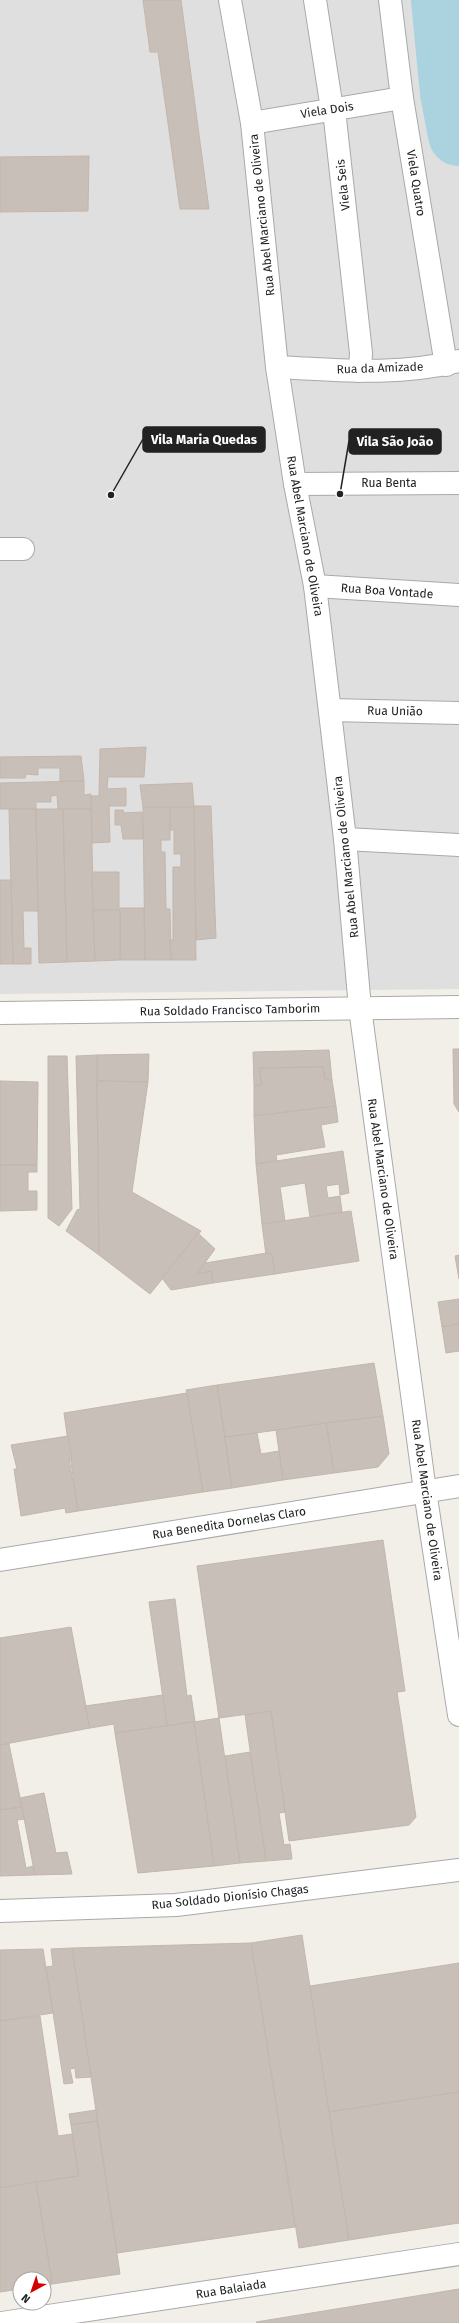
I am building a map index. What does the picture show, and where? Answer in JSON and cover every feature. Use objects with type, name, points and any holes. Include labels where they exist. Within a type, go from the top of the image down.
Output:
[{"type":"street","name":"Rua Abel Marciano de Oliveira","points":[[230,0],[252,123],[277,367],[295,484],[315,586],[345,839],[360,1008],[426,1491],[459,1715]]},
{"type":"street","name":"Viela Seis","points":[[316,0],[340,159],[361,354],[360,372]]},
{"type":"street","name":"Viela Quatro","points":[[390,0],[402,98],[453,363]]},
{"type":"street","name":"Viela Dois","points":[[252,123],[402,98]]},
{"type":"street","name":"Rua da Amizade","points":[[277,367],[360,372],[453,363]]},
{"type":"street","name":"Rua Benta","points":[[295,484],[459,483]]},
{"type":"street","points":[[0,549],[24,549]]},
{"type":"street","name":"Rua Boa Vontade","points":[[315,586],[459,595]]},
{"type":"street","name":"Rua União","points":[[330,710],[459,712]]},
{"type":"street","points":[[345,839],[459,845]]},
{"type":"street","name":"Rua Soldado Francisco Tamborim","points":[[0,1013],[459,1007]]},
{"type":"street","name":"Rua Benedita Dornelas Claro","points":[[0,1560],[459,1486]]},
{"type":"street","name":"Rua Soldado Dionísio Chagas","points":[[0,1911],[176,1905],[459,1870]]},
{"type":"street","name":"Rua Balaiada","points":[[2,2323],[459,2254]]},
{"type":"shaded area","points":[[0,0],[459,0],[459,989],[0,994]]},
{"type":"building","points":[[143,0],[181,0],[209,209],[180,209],[158,52],[150,52]]},
{"type":"building","points":[[89,156],[88,211],[0,212],[0,157]]},
{"type":"building","points":[[146,747],[144,777],[108,777],[107,789],[126,788],[126,806],[109,806],[110,842],[92,843],[91,796],[99,796],[100,749]]},
{"type":"building","points":[[81,756],[84,781],[60,781],[60,768],[38,768],[38,775],[26,774],[25,778],[0,778],[0,757]]},
{"type":"building","points":[[84,781],[84,795],[91,794],[91,809],[58,809],[57,795],[51,796],[51,802],[36,802],[36,809],[0,809],[0,783]]},
{"type":"building","points":[[192,783],[194,806],[211,806],[216,938],[196,940],[194,807],[143,807],[140,785]]},
{"type":"building","points":[[143,807],[170,807],[170,840],[161,840],[161,852],[165,852],[166,909],[170,909],[171,960],[145,960]]},
{"type":"building","points":[[170,807],[194,807],[196,960],[171,960],[170,940],[173,940],[173,867],[181,867],[181,854],[174,854],[174,830],[170,830]]},
{"type":"building","points":[[9,809],[36,809],[38,911],[23,911],[24,948],[31,948],[31,964],[13,964]]},
{"type":"building","points":[[36,809],[63,809],[67,962],[39,963]]},
{"type":"building","points":[[63,809],[91,809],[95,961],[67,962]]},
{"type":"building","points":[[115,810],[123,810],[124,813],[142,812],[143,839],[123,839],[121,825],[115,825]]},
{"type":"building","points":[[92,872],[119,872],[119,908],[144,908],[145,960],[120,960],[120,910],[93,910]]},
{"type":"building","points":[[0,880],[11,880],[13,964],[0,964]]},
{"type":"building","points":[[93,910],[120,910],[120,960],[95,961]]},
{"type":"building","points":[[453,1049],[459,1049],[459,1112],[454,1104]]},
{"type":"building","points":[[329,1050],[332,1080],[325,1080],[323,1067],[259,1068],[262,1085],[254,1086],[253,1052]]},
{"type":"building","points":[[149,1054],[148,1082],[97,1081],[97,1055]]},
{"type":"building","points":[[97,1055],[99,1255],[66,1231],[77,1210],[80,1209],[76,1056]]},
{"type":"building","points":[[48,1056],[67,1056],[72,1209],[59,1226],[48,1218]]},
{"type":"building","points":[[323,1067],[325,1080],[332,1080],[336,1106],[254,1116],[254,1086],[262,1085],[259,1068]]},
{"type":"building","points":[[0,1081],[38,1082],[37,1165],[0,1165]]},
{"type":"building","points":[[97,1081],[148,1082],[132,1192],[201,1231],[150,1294],[99,1255]]},
{"type":"building","points":[[336,1106],[338,1122],[321,1125],[325,1147],[276,1155],[277,1161],[256,1164],[254,1116]]},
{"type":"building","points":[[343,1151],[349,1193],[340,1195],[339,1184],[326,1186],[328,1198],[340,1196],[342,1212],[310,1217],[305,1183],[280,1187],[285,1221],[262,1224],[256,1164]]},
{"type":"building","points":[[0,1165],[37,1165],[37,1172],[28,1172],[28,1191],[37,1191],[37,1210],[0,1211]]},
{"type":"building","points":[[351,1211],[359,1261],[275,1274],[272,1254],[266,1255],[262,1224]]},
{"type":"building","points":[[198,1233],[215,1249],[197,1274],[211,1271],[213,1283],[171,1290],[162,1278]]},
{"type":"building","points":[[267,1253],[272,1254],[275,1274],[213,1283],[211,1271],[197,1274],[205,1263]]},
{"type":"building","points":[[459,1255],[459,1279],[455,1256]]},
{"type":"building","points":[[459,1299],[459,1324],[442,1327],[438,1302]]},
{"type":"building","points":[[459,1324],[459,1351],[446,1353],[442,1327]]},
{"type":"building","points":[[374,1363],[383,1416],[225,1437],[217,1385]]},
{"type":"building","points":[[217,1385],[232,1488],[203,1492],[186,1390]]},
{"type":"building","points":[[187,1393],[203,1492],[78,1511],[64,1413]]},
{"type":"building","points":[[383,1416],[389,1454],[378,1467],[334,1473],[326,1423]]},
{"type":"building","points":[[326,1423],[334,1473],[283,1480],[276,1430]]},
{"type":"building","points":[[257,1433],[261,1454],[279,1451],[283,1480],[232,1488],[225,1437]]},
{"type":"building","points":[[68,1436],[72,1459],[69,1459],[78,1511],[66,1513],[65,1508],[21,1516],[14,1469],[17,1469],[11,1445]]},
{"type":"building","points":[[383,1540],[405,1691],[397,1692],[416,1817],[409,1825],[289,1841],[271,1711],[219,1718],[197,1566]]},
{"type":"building","points":[[175,1599],[187,1696],[191,1695],[195,1721],[167,1726],[149,1602]]},
{"type":"building","points":[[71,1627],[90,1728],[0,1745],[0,1638]]},
{"type":"building","points":[[163,1695],[167,1726],[115,1733],[114,1724],[90,1728],[85,1706]]},
{"type":"building","points":[[271,1711],[285,1812],[279,1813],[284,1845],[290,1844],[292,1859],[266,1861],[245,1715]]},
{"type":"building","points":[[219,1718],[240,1863],[214,1866],[194,1722]]},
{"type":"building","points":[[194,1722],[214,1866],[138,1873],[115,1733]]},
{"type":"building","points":[[9,1744],[22,1807],[0,1810],[0,1745]]},
{"type":"building","points":[[250,1752],[266,1861],[240,1863],[225,1756]]},
{"type":"building","points":[[44,1793],[56,1853],[67,1852],[72,1874],[35,1875],[20,1798]]},
{"type":"building","points":[[22,1807],[24,1819],[17,1820],[26,1868],[33,1866],[35,1875],[0,1876],[0,1810]]},
{"type":"building","points":[[302,1935],[349,2240],[299,2248],[251,1943]]},
{"type":"building","points":[[251,1943],[295,2227],[117,2253],[72,1948]]},
{"type":"building","points":[[72,1948],[91,2077],[76,2078],[75,2068],[70,2069],[73,2083],[64,2084],[46,1967],[53,1966],[51,1949]]},
{"type":"building","points":[[43,1949],[53,2013],[0,2021],[0,1950]]},
{"type":"building","points":[[459,1963],[459,2092],[329,2112],[310,1986]]},
{"type":"building","points":[[40,2016],[58,2136],[72,2134],[79,2176],[0,2188],[0,2021]]},
{"type":"building","points":[[459,2092],[459,2223],[349,2240],[329,2112]]},
{"type":"building","points":[[96,2110],[97,2121],[71,2125],[69,2114]]},
{"type":"building","points":[[97,2121],[120,2274],[52,2284],[52,2271],[50,2271],[36,2182],[79,2176],[71,2125]]},
{"type":"building","points":[[36,2182],[50,2271],[12,2271],[12,2290],[0,2292],[0,2188]]},
{"type":"building","points":[[459,2289],[459,2323],[256,2322]]},
{"type":"waterway","points":[[442,0],[451,93],[459,135]]},
{"type":"place","name":"Vila São João","points":[[340,494]]},
{"type":"place","name":"Vila Maria Quedas","points":[[111,495]]}]
